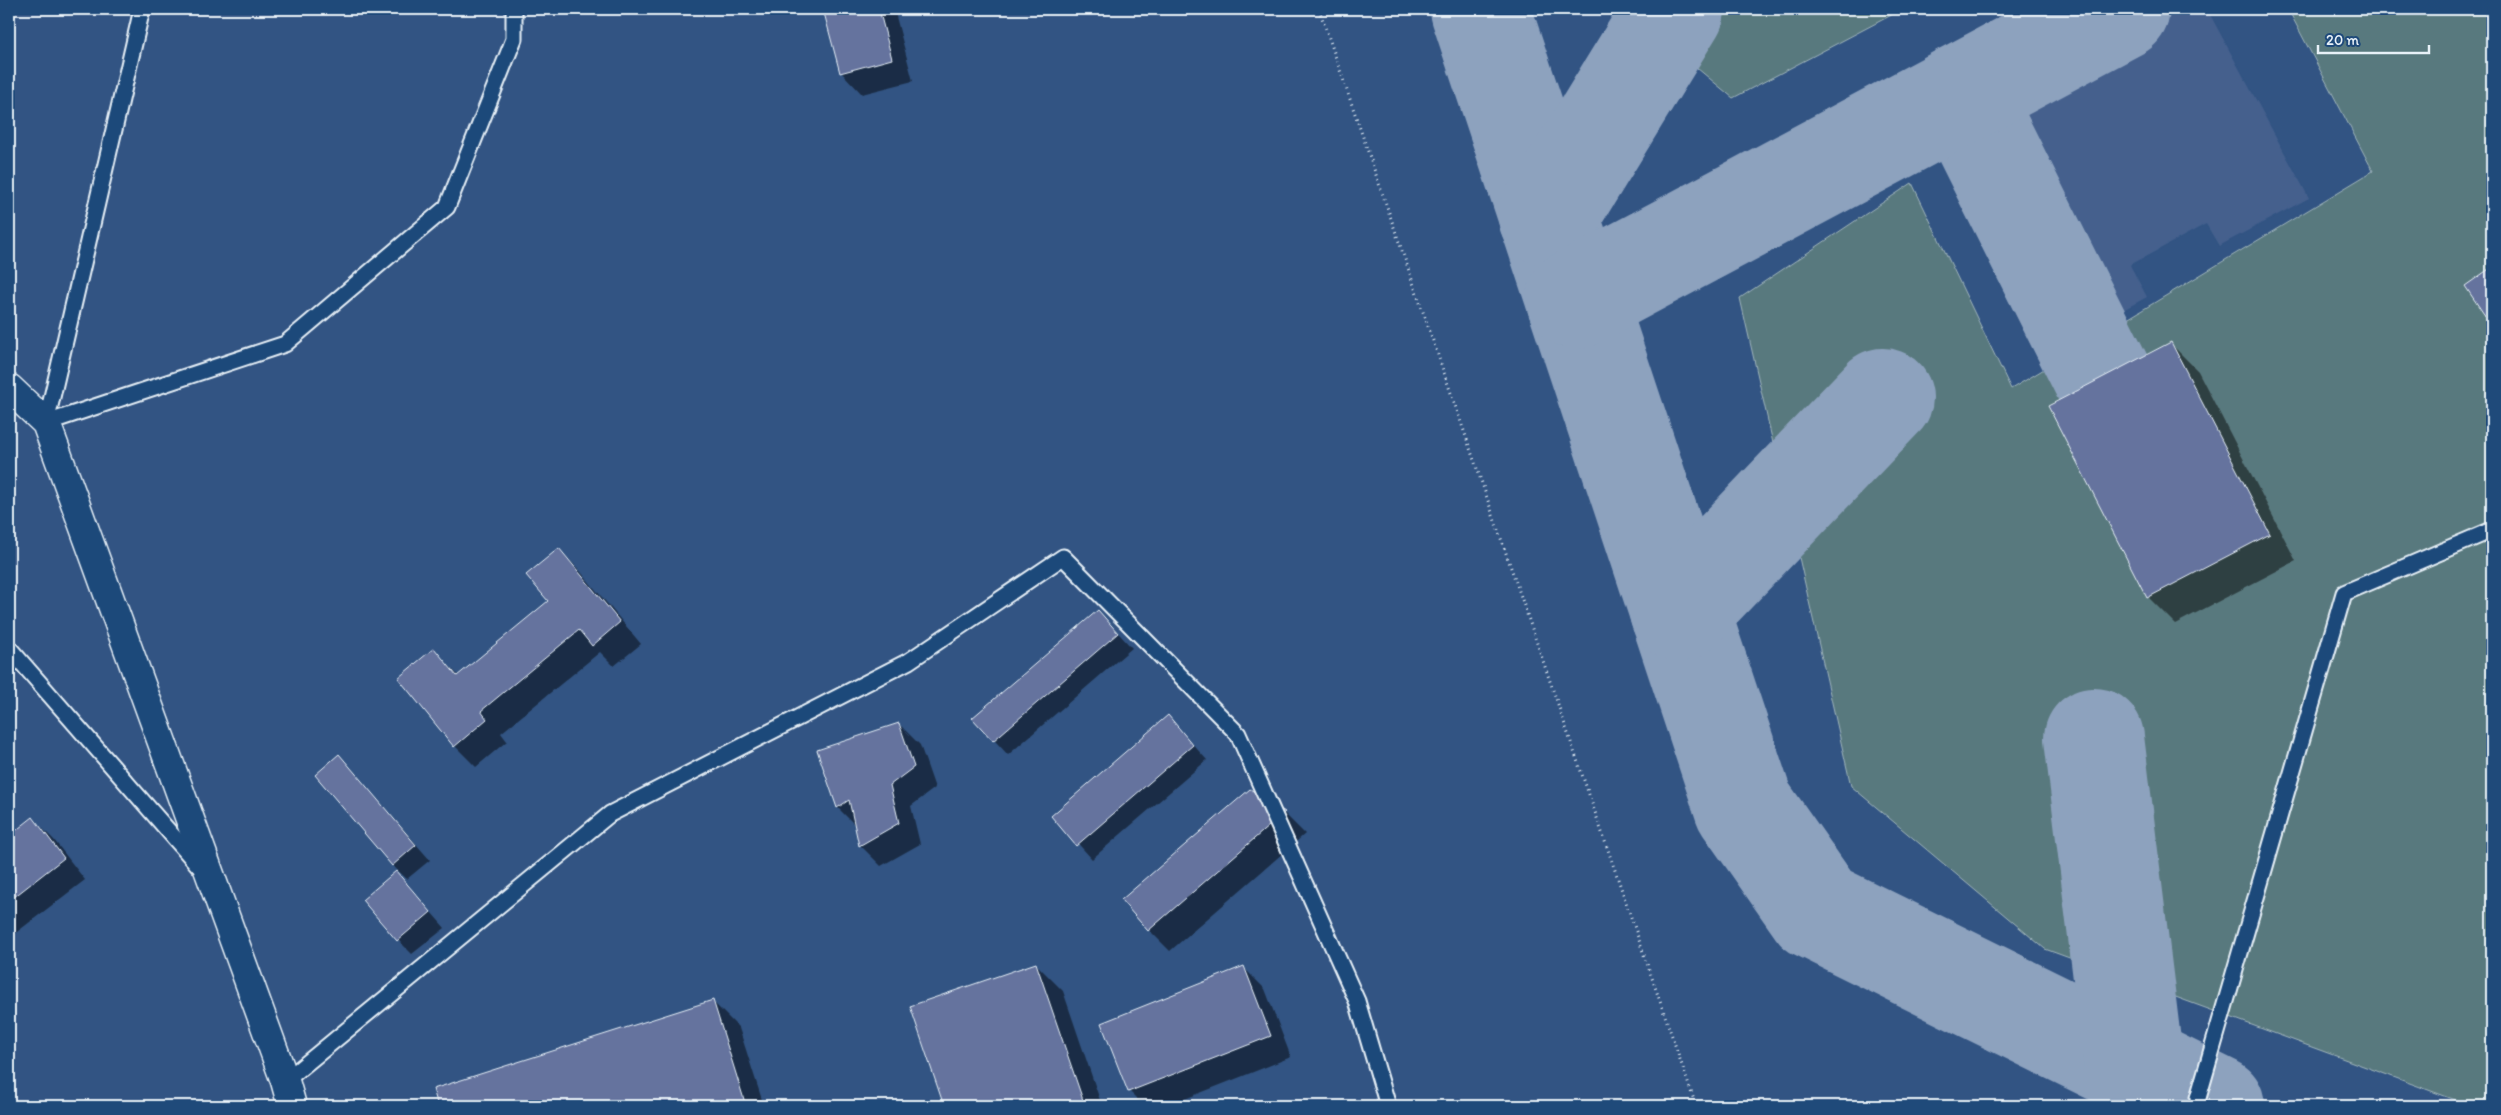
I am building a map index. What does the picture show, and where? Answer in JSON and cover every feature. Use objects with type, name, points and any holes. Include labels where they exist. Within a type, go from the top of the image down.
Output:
[{"type":"street","points":[[9,388],[46,423],[288,1094]]},
{"type":"lane","points":[[46,423],[142,9]]},
{"type":"lane","points":[[46,423],[285,344],[447,207],[514,39],[514,9]]},
{"type":"lane","points":[[2198,1098],[2344,593],[2492,530]]},
{"type":"lane","points":[[288,1094],[610,814],[909,661],[1063,557],[1238,734],[1357,1001],[1388,1106]]},
{"type":"lane","points":[[9,648],[210,878]]},
{"type":"path","points":[[1319,9],[1696,1106]]},
{"type":"shaded area","points":[[2120,9],[2207,9],[2309,198],[2219,246],[2206,224],[2130,265],[2147,297],[2045,352],[1919,117]]},
{"type":"green space","points":[[1626,9],[1903,9],[1733,98]]},
{"type":"green space","points":[[2288,9],[2492,9],[2492,1106],[2472,1106],[2045,949],[1851,786],[1740,298],[1912,183],[2011,389],[2373,171]]},
{"type":"building","points":[[823,9],[879,9],[892,59],[840,73]]},
{"type":"building","points":[[2492,267],[2492,326],[2465,286]]},
{"type":"building","points":[[2171,342],[2270,534],[2147,598],[2048,406]]},
{"type":"building","points":[[559,548],[620,622],[592,646],[579,630],[481,711],[487,719],[454,747],[398,678],[434,648],[457,676],[548,601],[526,575]]},
{"type":"building","points":[[1098,610],[1118,633],[993,741],[972,718]]},
{"type":"building","points":[[1168,715],[1193,745],[1076,846],[1051,816]]},
{"type":"building","points":[[899,723],[914,767],[890,785],[899,823],[859,846],[849,800],[837,808],[817,750]]},
{"type":"building","points":[[339,754],[416,845],[392,866],[315,775]]},
{"type":"building","points":[[1250,789],[1285,812],[1148,931],[1121,900]]},
{"type":"building","points":[[33,817],[64,858],[9,901],[9,836]]},
{"type":"building","points":[[396,871],[431,912],[397,941],[362,900]]},
{"type":"building","points":[[1036,963],[1085,1106],[944,1106],[910,1006]]},
{"type":"building","points":[[1244,966],[1271,1036],[1128,1092],[1101,1023]]},
{"type":"building","points":[[713,1000],[746,1106],[438,1106],[433,1089]]},
{"type":"taxiway","points":[[1480,9],[1744,806],[1817,910],[2215,1106]]},
{"type":"taxiway","points":[[1548,216],[1675,9]]},
{"type":"taxiway","points":[[1576,299],[2120,9]]},
{"type":"taxiway","points":[[1961,94],[2103,378]]},
{"type":"taxiway","points":[[1679,611],[1883,398]]},
{"type":"taxiway","points":[[2094,738],[2134,1067]]}]
